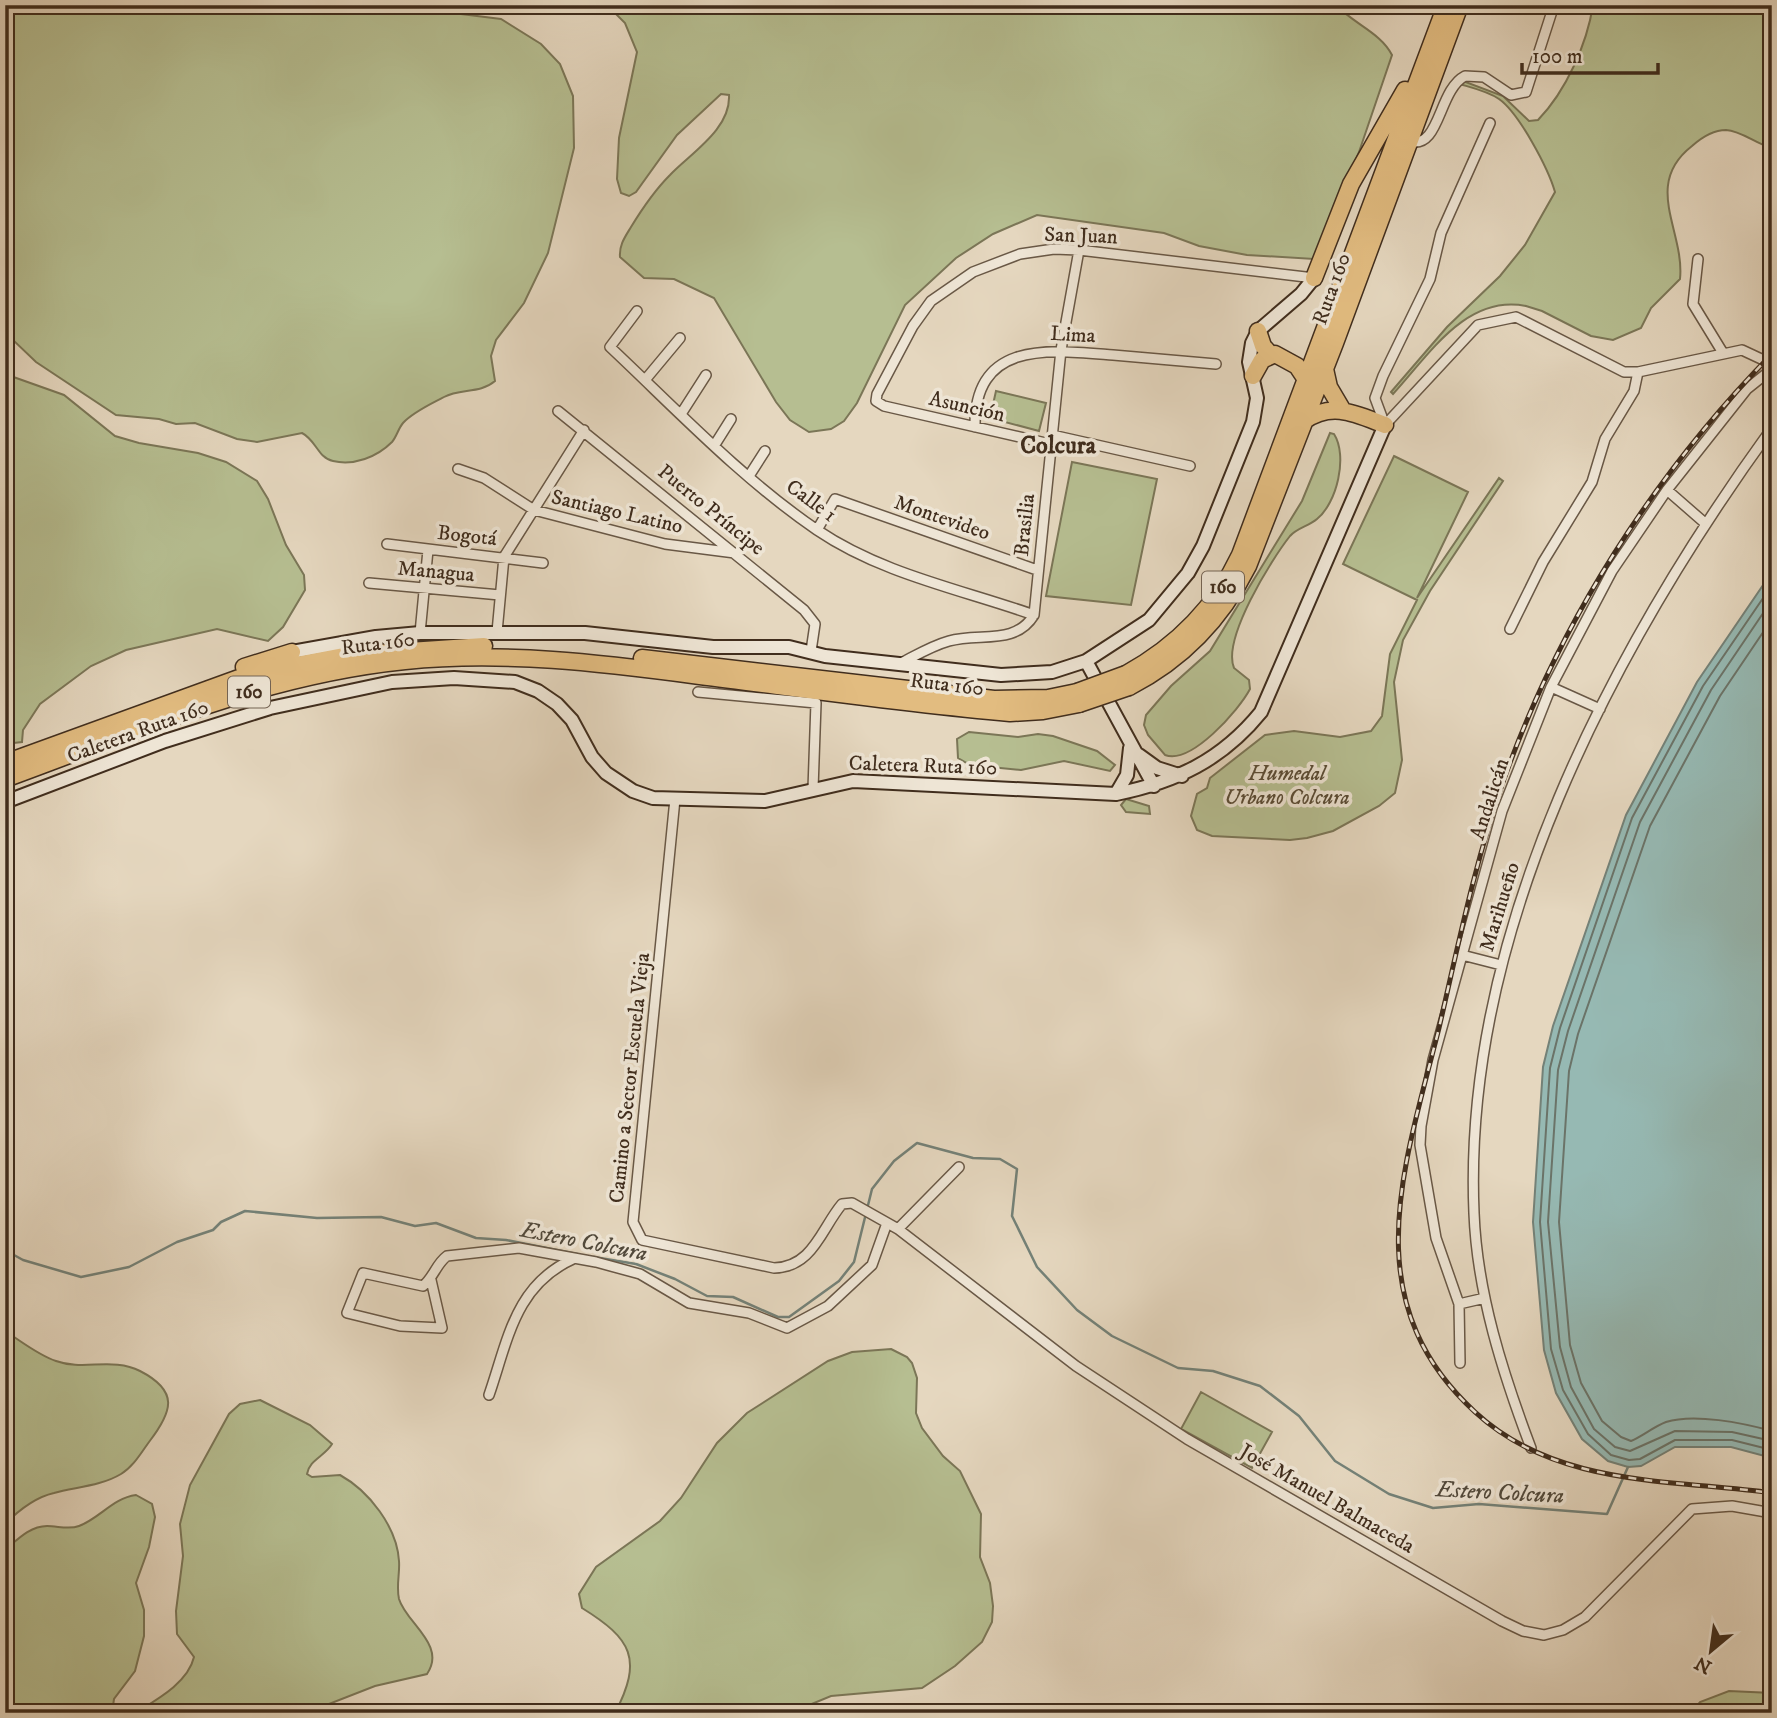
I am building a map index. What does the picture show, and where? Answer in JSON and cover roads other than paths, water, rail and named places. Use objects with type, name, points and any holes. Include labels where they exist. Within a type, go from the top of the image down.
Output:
[{"type":"highway","points":[[1314,278],[1351,184],[1400,100],[1445,5]]},
{"type":"highway","name":"Ruta 160","points":[[1127,681],[1183,635],[1225,583],[1246,540],[1445,5]]},
{"type":"highway","name":"Ruta 160","points":[[5,779],[199,708],[266,687],[357,667],[437,658],[506,656],[618,666],[1010,713],[1043,711],[1074,697],[1160,670],[1187,649],[1232,596],[1267,521],[1460,5]]},
{"type":"highway","points":[[1258,331],[1270,354],[1297,366],[1305,378]]},
{"type":"highway","points":[[1253,376],[1258,365],[1270,354]]},
{"type":"highway","points":[[1325,369],[1329,387],[1342,409]]},
{"type":"highway","points":[[1304,421],[1324,410],[1342,409],[1385,425]]},
{"type":"highway","name":"Ruta 160","points":[[10,758],[199,690],[261,671],[349,655],[421,648],[493,646],[729,667],[984,698],[1074,697]]},
{"type":"highway","points":[[199,690],[251,664],[292,652]]},
{"type":"street","points":[[1409,141],[1421,143],[1429,138],[1454,84],[1465,76],[1483,77],[1511,95],[1526,92],[1554,5]]},
{"type":"street","points":[[1490,123],[1441,233],[1430,279],[1375,398],[1385,425],[1478,325],[1489,321],[1516,317],[1614,368],[1638,372],[1742,350],[1772,367]]},
{"type":"street","name":"San Juan","points":[[876,401],[913,326],[931,301],[973,272],[1004,259],[1054,249],[1079,250],[1314,278]]},
{"type":"street","name":"Brasilia","points":[[1034,615],[1061,350],[1079,250]]},
{"type":"street","points":[[1698,259],[1693,304],[1723,353]]},
{"type":"street","points":[[292,652],[376,637],[497,632],[585,633],[713,647],[765,645],[900,664],[1017,675],[1052,672],[1086,661],[1149,620],[1171,598],[1192,567],[1253,422],[1256,398],[1249,355],[1258,331],[1301,294],[1314,278]]},
{"type":"street","name":"Calle 1","points":[[637,311],[610,347],[714,446],[817,530],[905,574],[1034,615]]},
{"type":"street","points":[[645,380],[680,338]]},
{"type":"street","name":"Lima","points":[[975,427],[979,397],[995,372],[1011,359],[1030,352],[1061,350],[1216,364]]},
{"type":"street","name":"Andalicán","points":[[1460,1363],[1459,1304],[1436,1238],[1420,1145],[1433,1060],[1502,811],[1551,687],[1612,571],[1667,490],[1747,389],[1772,367]]},
{"type":"street","points":[[1510,629],[1542,562],[1591,482],[1605,439],[1634,391],[1638,372]]},
{"type":"street","points":[[681,414],[706,375]]},
{"type":"street","name":"Asunción","points":[[876,401],[975,427],[1190,466]]},
{"type":"street","name":"Puerto Príncipe","points":[[558,411],[737,553],[808,614],[815,624],[811,651]]},
{"type":"street","points":[[714,446],[731,419]]},
{"type":"street","name":"Caletera Ruta 160","points":[[5,802],[165,741],[235,718],[371,685],[444,678],[515,682],[538,691],[565,711],[592,757],[614,780],[643,795],[675,799],[765,801],[840,782],[866,781],[1116,794],[1154,786],[1182,776],[1226,749],[1261,712],[1385,425]]},
{"type":"street","name":"Marihueño","points":[[1531,1448],[1509,1388],[1485,1298],[1474,1214],[1474,1179],[1488,1014],[1529,867],[1600,709],[1706,524],[1772,428]]},
{"type":"street","points":[[497,632],[504,557],[584,430]]},
{"type":"street","points":[[749,476],[765,451]]},
{"type":"street","name":"Santiago Latino","points":[[458,469],[484,478],[534,510],[665,544],[737,553]]},
{"type":"street","points":[[1667,490],[1706,524]]},
{"type":"street","name":"Montevideo","points":[[817,530],[835,499],[1037,570]]},
{"type":"street","name":"Bogotá","points":[[387,544],[543,563]]},
{"type":"street","points":[[420,634],[428,550]]},
{"type":"street","name":"Managua","points":[[369,583],[500,595]]},
{"type":"street","points":[[900,664],[950,640],[1017,632],[1034,615]]},
{"type":"street","points":[[1086,661],[1129,745],[1154,786]]},
{"type":"street","points":[[1551,687],[1600,709]]},
{"type":"street","points":[[698,691],[816,703],[813,789]]},
{"type":"street","points":[[1129,745],[1157,768],[1182,776]]},
{"type":"street","points":[[1116,794],[1129,769],[1129,745]]},
{"type":"street","name":"Camino a Sector Escuela Vieja","points":[[675,799],[633,1222],[635,1232],[650,1244],[780,1268],[804,1258],[842,1204],[852,1203]]},
{"type":"street","points":[[1462,955],[1501,965]]},
{"type":"street","points":[[898,1229],[959,1167]]},
{"type":"street","name":"José Manuel Balmaceda","points":[[852,1203],[898,1229],[1076,1366],[1187,1439],[1522,1631],[1554,1634],[1585,1618],[1692,1509],[1732,1506],[1772,1513]]},
{"type":"street","points":[[431,1280],[442,1328],[400,1325],[347,1313],[362,1273],[423,1286],[431,1280],[439,1262],[447,1256],[519,1248],[640,1274],[689,1303],[749,1313],[787,1328],[828,1306],[872,1265],[887,1223]]},
{"type":"street","points":[[489,1395],[525,1298],[545,1273],[574,1258]]},
{"type":"street","points":[[1459,1304],[1485,1298]]},
{"type":"water","points":[[1772,572],[1772,1458],[1731,1447],[1675,1447],[1641,1466],[1628,1467],[1608,1461],[1582,1439],[1556,1393],[1544,1350],[1533,1222],[1543,1067],[1553,1026],[1626,815],[1697,682]]},
{"type":"waterway","name":"Estero Colcura","points":[[594,1257],[636,1264],[675,1279],[707,1296],[733,1297],[778,1317],[789,1317],[839,1281],[854,1262],[872,1189],[894,1161],[917,1143],[973,1158],[1000,1159],[1017,1169],[1012,1216],[1037,1267],[1077,1310],[1112,1336],[1178,1368],[1213,1371],[1260,1386],[1299,1416],[1335,1461],[1389,1494],[1433,1508],[1479,1504],[1607,1514],[1628,1467]]},
{"type":"waterway","name":"Estero Colcura","points":[[5,1250],[23,1260],[81,1277],[129,1267],[177,1242],[213,1230],[221,1222],[245,1211],[317,1218],[381,1217],[415,1226],[436,1223],[476,1238],[506,1240],[577,1254]]},
{"type":"railway","points":[[1772,354],[1688,449],[1614,553],[1552,665],[1526,723],[1493,812],[1468,904],[1413,1130],[1403,1180],[1398,1229],[1401,1277],[1413,1324],[1437,1369],[1475,1412],[1507,1436],[1541,1454],[1577,1467],[1654,1481],[1772,1493]]},
{"type":"district","name":"Colcura","points":[[1058,446]]},
{"type":"park label","name":"Humedal Urbano Colcura","points":[[1287,786]]}]
